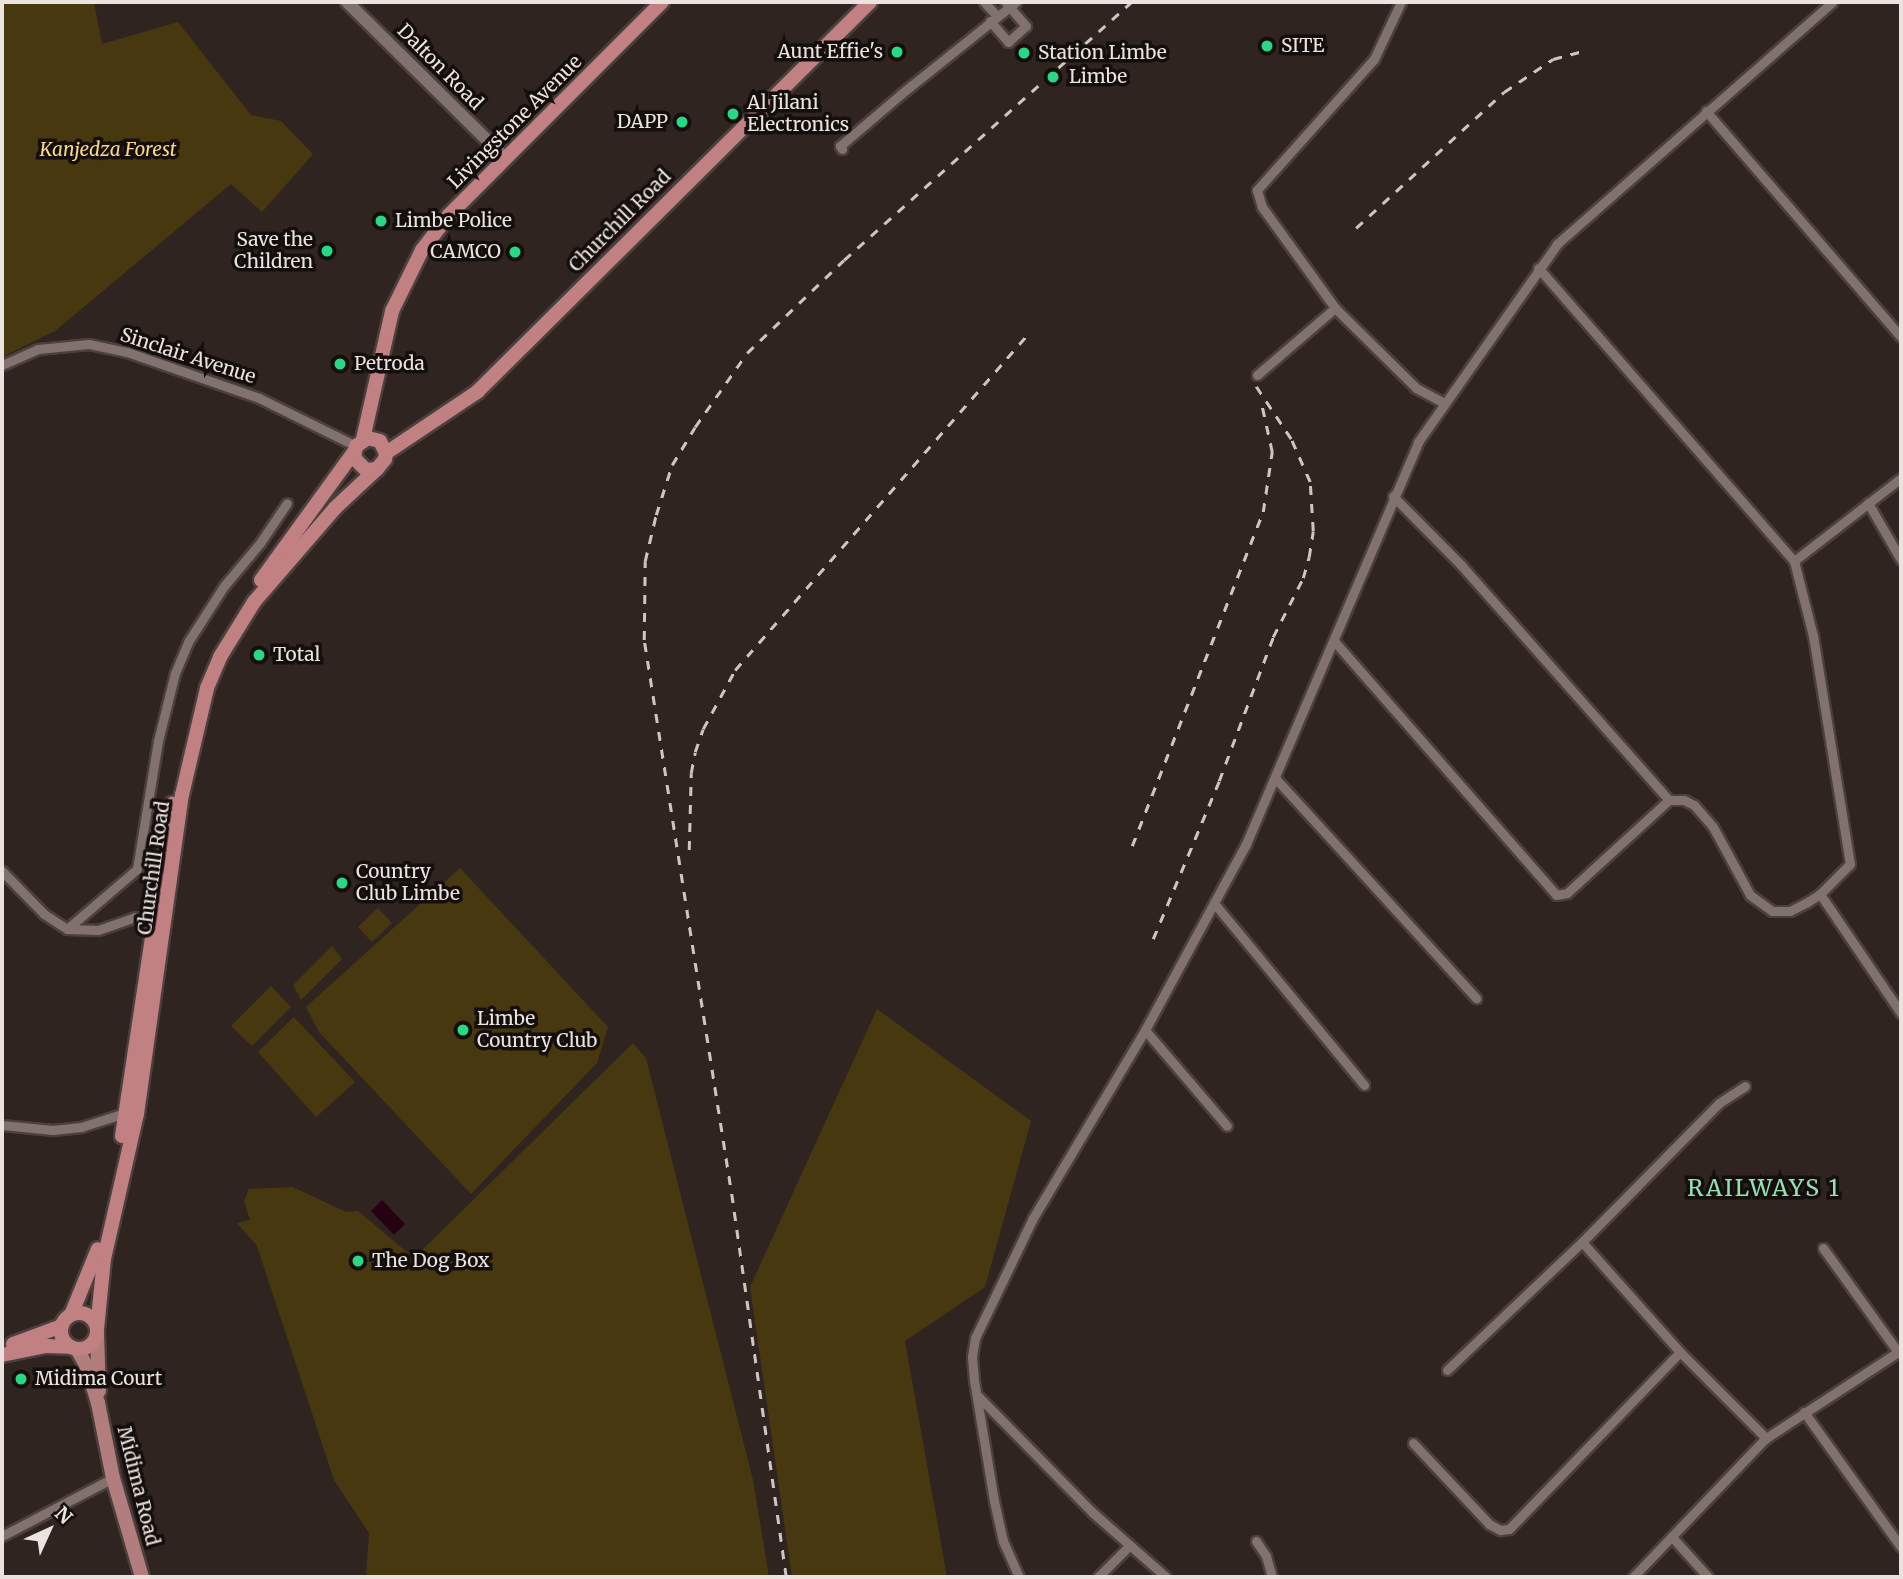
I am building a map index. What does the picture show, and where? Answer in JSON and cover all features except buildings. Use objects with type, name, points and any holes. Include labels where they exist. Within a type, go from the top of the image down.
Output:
[{"type":"highway","name":"Livingstone Avenue","points":[[358,446],[392,311],[422,250],[449,215],[662,2]]},
{"type":"highway","name":"Churchill Road","points":[[97,1332],[104,1259],[164,940],[183,795],[197,722],[220,657],[254,602],[335,508],[377,468],[386,453],[477,392],[870,2]]},
{"type":"highway","points":[[377,468],[361,467],[358,446],[380,441],[386,453]]},
{"type":"highway","name":"Churchill Road","points":[[66,1321],[97,1255],[132,1113],[151,930],[178,770],[198,685],[233,620],[358,446]]},
{"type":"highway","points":[[2,1349],[84,1314],[95,1323],[97,1332],[92,1344],[74,1348],[46,1346],[2,1355]]},
{"type":"highway","points":[[66,1321],[64,1341],[74,1348]]},
{"type":"main road","name":"Dalton Road","points":[[347,2],[506,159]]},
{"type":"main road","name":"Midima Road","points":[[97,1332],[98,1403]]},
{"type":"main road","name":"Midima Road","points":[[74,1348],[87,1367],[98,1403],[113,1478],[142,1577]]},
{"type":"street","points":[[842,149],[840,146],[993,18],[1010,3],[1026,26],[1008,42],[993,18],[984,2]]},
{"type":"street","points":[[1401,2],[1374,59],[1257,190],[1262,207],[1335,308],[1416,388],[1444,403]]},
{"type":"street","points":[[1019,1577],[1003,1541],[972,1357],[982,1318],[1033,1218],[1145,1030],[1214,903],[1276,779],[1418,442],[1557,244],[1832,2]]},
{"type":"street","points":[[1706,111],[1901,337]]},
{"type":"street","points":[[1334,641],[1556,895],[1567,893],[1669,800],[1684,800],[1694,805],[1713,827],[1751,895],[1764,907],[1780,912],[1790,911],[1820,894],[1850,864],[1813,636],[1794,561],[1538,268]]},
{"type":"street","points":[[1257,375],[1335,308]]},
{"type":"street","name":"Sinclair Avenue","points":[[2,365],[38,349],[89,344],[127,352],[259,398],[358,446]]},
{"type":"street","points":[[1794,561],[1901,478]]},
{"type":"street","points":[[1393,496],[1461,565],[1669,800]]},
{"type":"street","points":[[67,929],[137,869],[158,741],[175,673],[188,642],[224,586],[260,543],[287,503]]},
{"type":"street","points":[[1868,503],[1901,560]]},
{"type":"street","points":[[1276,779],[1476,998]]},
{"type":"street","points":[[2,871],[44,914],[67,929],[98,930],[135,917],[164,940]]},
{"type":"street","points":[[1820,894],[1901,1013]]},
{"type":"street","points":[[1214,903],[1364,1085]]},
{"type":"street","points":[[1145,1030],[1227,1126]]},
{"type":"street","points":[[1447,1370],[1582,1242],[1720,1103],[1745,1086]]},
{"type":"street","points":[[2,1125],[53,1130],[80,1128],[132,1113]]},
{"type":"street","points":[[1582,1242],[1680,1352],[1766,1438]]},
{"type":"street","points":[[1633,1577],[1766,1438],[1900,1351],[1824,1248]]},
{"type":"street","points":[[1413,1443],[1489,1524],[1500,1530],[1509,1529],[1680,1352]]},
{"type":"street","points":[[978,1396],[1129,1546],[1166,1577]]},
{"type":"street","points":[[1804,1412],[1901,1547]]},
{"type":"street","points":[[2,1536],[113,1478]]},
{"type":"street","points":[[1672,1537],[1708,1577]]},
{"type":"street","points":[[1256,1541],[1266,1556],[1272,1577]]},
{"type":"street","points":[[1098,1577],[1129,1546]]},
{"type":"green space","name":"Kanjedza Forest","points":[[2,2],[94,2],[102,44],[178,22],[251,115],[281,121],[313,154],[262,212],[231,184],[55,331],[2,357]]},
{"type":"green space","name":"Limbe Country Club","points":[[460,868],[608,1027],[597,1063],[471,1194],[319,1032],[306,1007]]},
{"type":"green space","points":[[378,908],[392,923],[372,942],[358,927]]},
{"type":"green space","points":[[332,946],[342,959],[301,1000],[293,985]]},
{"type":"green space","points":[[271,986],[291,1007],[252,1046],[231,1026]]},
{"type":"green space","points":[[877,1009],[1031,1121],[985,1287],[905,1341],[947,1577],[792,1577],[750,1287]]},
{"type":"green space","points":[[294,1017],[355,1082],[316,1117],[258,1052]]},
{"type":"green space","points":[[633,1043],[646,1058],[753,1480],[769,1577],[366,1577],[369,1533],[334,1480],[257,1246],[237,1223],[250,1220],[244,1201],[249,1189],[293,1187],[346,1212],[358,1211],[414,1258]]},
{"type":"shaded area","points":[[382,1200],[405,1224],[394,1235],[371,1211]]},
{"type":"railway","points":[[786,1577],[730,1185],[644,640],[645,561],[672,465],[747,353],[844,260],[1132,2]]},
{"type":"railway","points":[[1356,228],[1504,92],[1553,59],[1586,50]]},
{"type":"railway","points":[[689,850],[691,773],[695,752],[703,729],[735,670],[1026,336]]},
{"type":"railway","points":[[1153,939],[1219,781],[1273,637],[1303,578],[1309,557],[1313,531],[1310,482],[1291,439],[1255,385]]},
{"type":"railway","points":[[1132,846],[1263,512],[1272,452],[1261,402]]},
{"type":"place","name":"SITE","points":[[1267,46]]},
{"type":"place","name":"Aunt Effie's","points":[[897,52]]},
{"type":"place","name":"Station Limbe","points":[[1024,53]]},
{"type":"place","name":"Limbe","points":[[1053,77]]},
{"type":"place","name":"Al Jilani Electronics","points":[[733,114]]},
{"type":"place","name":"DAPP","points":[[682,122]]},
{"type":"place","name":"Limbe Police","points":[[381,221]]},
{"type":"place","name":"Save the Children","points":[[327,251]]},
{"type":"place","name":"CAMCO","points":[[515,252]]},
{"type":"place","name":"Petroda","points":[[340,364]]},
{"type":"place","name":"Total","points":[[259,655]]},
{"type":"place","name":"Country Club Limbe","points":[[342,883]]},
{"type":"place","name":"Limbe Country Club","points":[[463,1030]]},
{"type":"place","name":"The Dog Box","points":[[358,1261]]},
{"type":"place","name":"Midima Court","points":[[21,1379]]},
{"type":"district","name":"RAILWAYS 1","points":[[1764,1188]]}]
